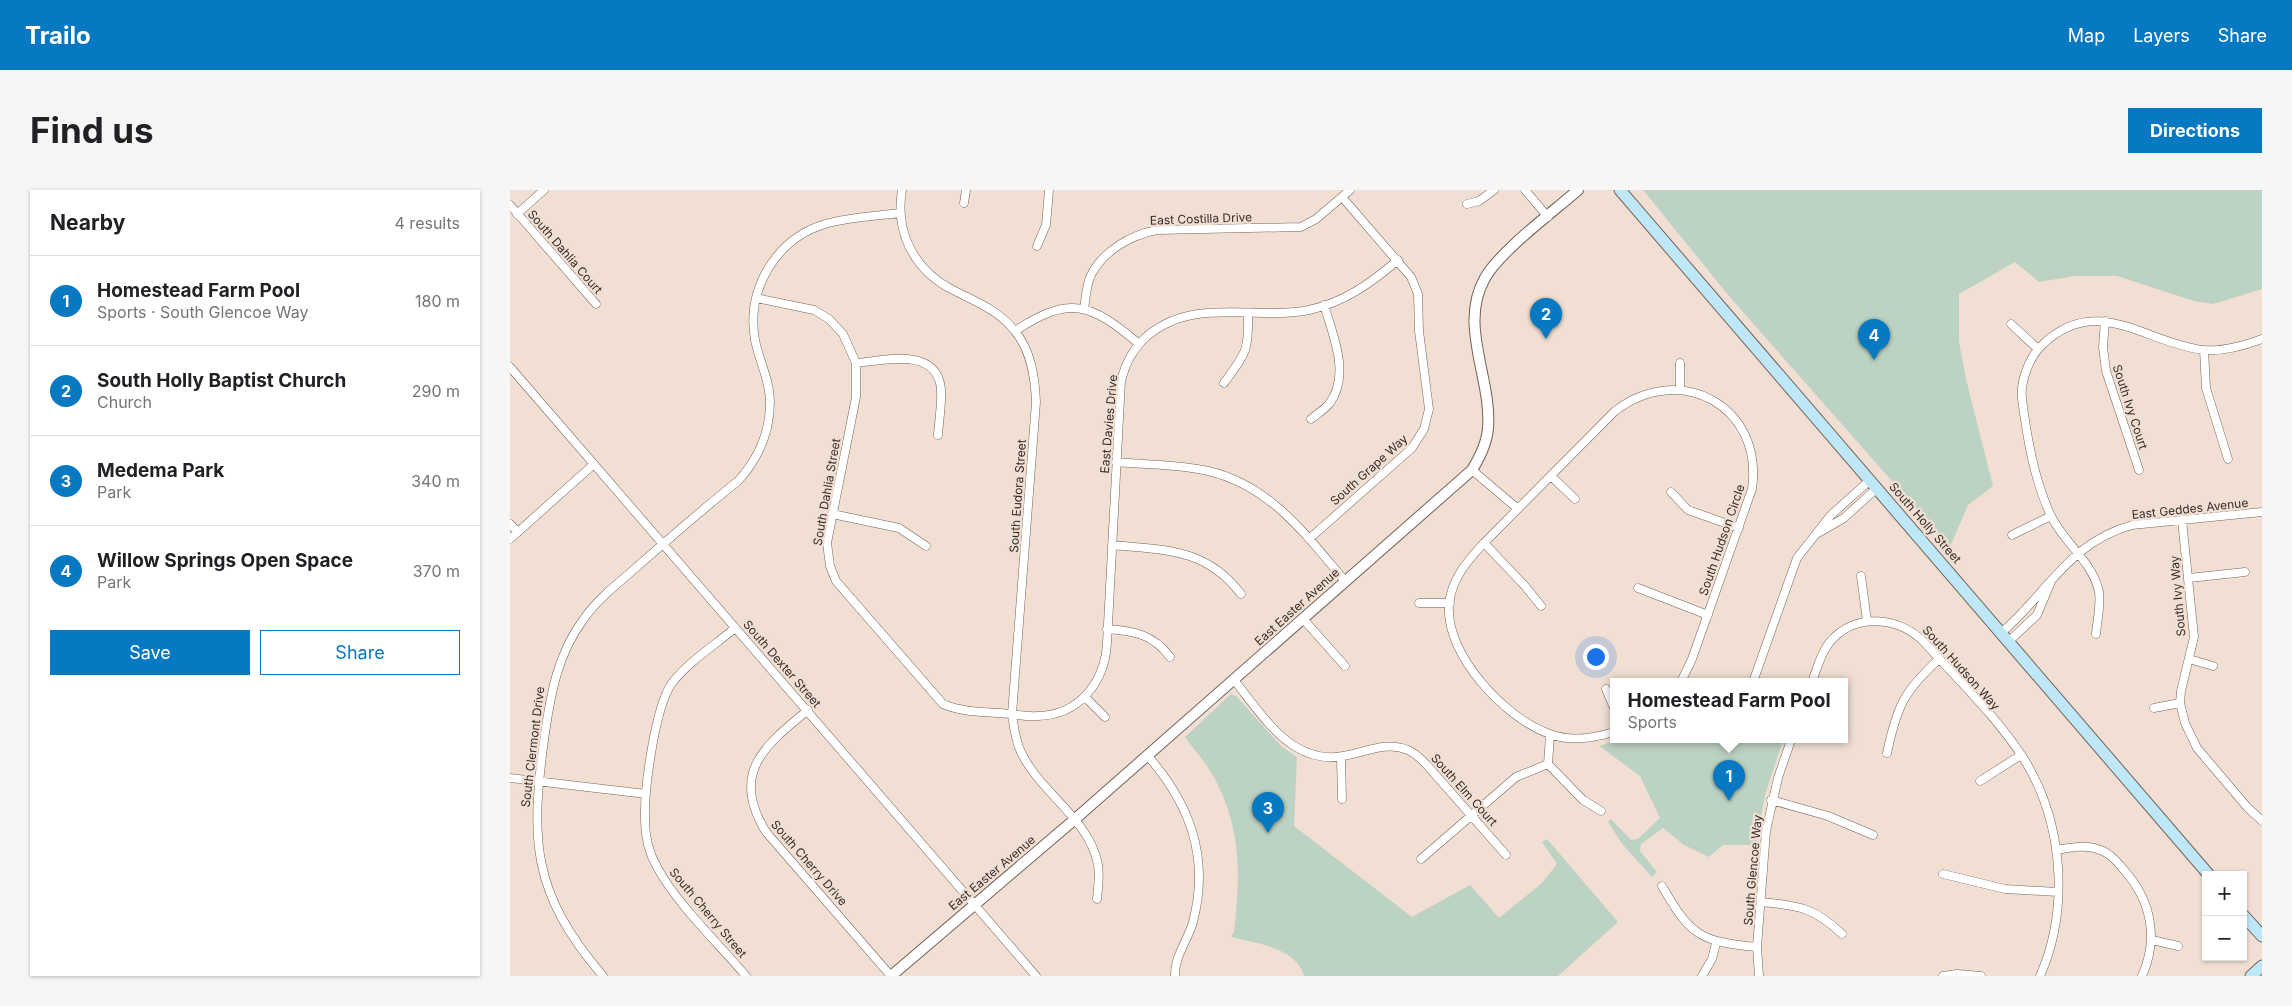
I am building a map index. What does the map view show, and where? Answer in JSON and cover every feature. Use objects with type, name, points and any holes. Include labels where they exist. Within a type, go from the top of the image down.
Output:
[{"type":"main road","name":"South Holly Street","points":[[1620,190],[2206,871]]},
{"type":"main road","points":[[2244,916],[2262,936]]},
{"type":"main road","points":[[2251,976],[2262,966]]},
{"type":"street","name":"South Dahlia Court","points":[[517,214],[544,190]]},
{"type":"street","name":"South Eudora Street","points":[[902,190],[900,213],[902,230],[906,242],[927,272],[950,288],[993,310],[1015,331],[1030,361],[1035,380],[1036,402],[1012,714],[1016,741],[1026,762],[1074,820]]},
{"type":"street","points":[[964,203],[966,190]]},
{"type":"street","points":[[1037,246],[1046,225],[1049,190]]},
{"type":"street","name":"East Costilla Drive","points":[[1084,309],[1088,283],[1096,268],[1117,246],[1135,235],[1157,230],[1293,228],[1316,220],[1350,190]]},
{"type":"street","points":[[1467,204],[1479,201],[1494,190]]},
{"type":"street","points":[[1525,190],[1548,217]]},
{"type":"street","name":"East Easter Avenue","points":[[891,976],[1304,620],[1345,581],[1472,470],[1480,458],[1488,429],[1487,403],[1475,331],[1475,307],[1478,293],[1491,269],[1578,190]]},
{"type":"street","name":"South Grape Way","points":[[1309,539],[1412,448],[1426,424],[1429,398],[1418,331],[1418,294],[1411,277],[1342,197]]},
{"type":"street","name":"South Dahlia Court","points":[[510,205],[596,304]]},
{"type":"street","name":"South Clermont Drive","points":[[603,976],[568,931],[550,895],[542,866],[537,836],[538,780],[552,686],[568,643],[592,607],[662,544],[738,481],[752,464],[767,429],[770,401],[767,379],[755,339],[756,298],[766,270],[776,257],[803,233],[834,222],[900,213]]},
{"type":"street","name":"East Davies Drive","points":[[1012,714],[1039,716],[1055,713],[1076,704],[1094,687],[1104,667],[1121,381],[1129,358],[1138,343],[1168,321],[1188,314],[1299,311],[1324,305],[1354,294],[1371,283],[1398,260]]},
{"type":"street","name":"South Dahlia Street","points":[[756,298],[814,310],[829,319],[842,334],[856,362],[856,397],[832,514],[827,549],[830,566],[836,581],[936,698],[956,709],[1012,714]]},
{"type":"street","points":[[1311,419],[1330,402],[1336,392],[1340,376],[1333,335],[1324,305]]},
{"type":"street","points":[[1015,331],[1045,312],[1058,309],[1084,309],[1094,311],[1111,320],[1138,343]]},
{"type":"street","points":[[1224,383],[1243,357],[1248,346],[1248,313]]},
{"type":"street","points":[[2096,634],[2099,595],[2097,585],[2090,569],[2077,554],[2051,516],[2038,480],[2022,395],[2026,373],[2038,349],[2057,333],[2072,325],[2105,321],[2118,323],[2178,344],[2204,350],[2240,347],[2262,339]]},
{"type":"street","name":"South Ivy Court","points":[[2105,321],[2103,346],[2106,371],[2139,470]]},
{"type":"street","points":[[2010,324],[2038,349]]},
{"type":"street","points":[[2204,350],[2206,388],[2228,459]]},
{"type":"street","points":[[856,362],[909,358],[928,365],[936,375],[941,390],[938,435]]},
{"type":"street","points":[[1680,363],[1680,389]]},
{"type":"street","name":"South Dexter Street","points":[[510,367],[1036,976]]},
{"type":"street","name":"South Hudson Circle","points":[[1450,603],[1453,588],[1464,565],[1615,411],[1628,401],[1646,392],[1663,389],[1680,389],[1694,392],[1715,401],[1731,414],[1745,433],[1753,460],[1754,478],[1739,528],[1692,659],[1683,678]]},
{"type":"street","points":[[1116,462],[1189,468],[1233,478],[1272,501],[1309,539],[1345,581]]},
{"type":"street","points":[[510,539],[594,464]]},
{"type":"street","points":[[1472,470],[1495,487],[1518,509]]},
{"type":"street","points":[[1551,476],[1575,499]]},
{"type":"street","points":[[1755,678],[1797,558],[1834,512],[1873,484]]},
{"type":"street","points":[[1814,536],[1844,518],[1873,484]]},
{"type":"street","points":[[1671,492],[1688,510],[1739,528]]},
{"type":"street","name":"East Geddes Avenue","points":[[2005,637],[2077,554],[2090,544],[2121,528],[2262,512]]},
{"type":"street","points":[[832,514],[899,528],[926,546]]},
{"type":"street","points":[[2012,535],[2051,516]]},
{"type":"street","name":"South Ivy Way","points":[[2182,520],[2194,637],[2182,683],[2180,703],[2188,731],[2197,748],[2247,807],[2262,821]]},
{"type":"street","points":[[510,524],[518,532]]},
{"type":"street","points":[[1484,543],[1525,586],[1541,606]]},
{"type":"street","points":[[1112,546],[1172,551],[1191,555],[1224,574],[1241,594]]},
{"type":"street","points":[[2189,578],[2245,572]]},
{"type":"street","points":[[1861,576],[1868,621]]},
{"type":"street","name":"East Geddes Avenue","points":[[2005,637],[2037,615],[2050,583]]},
{"type":"street","points":[[1638,588],[1708,615]]},
{"type":"street","points":[[1419,603],[1450,603],[1453,636],[1465,660],[1507,709],[1550,735],[1593,738],[1610,733]]},
{"type":"street","points":[[1304,620],[1345,666]]},
{"type":"street","name":"South Hudson Way","points":[[1813,678],[1821,657],[1831,642],[1847,629],[1868,621],[1884,621],[1901,626],[1918,636],[2020,755],[2031,772],[2046,807],[2056,850],[2058,892],[2055,926],[2040,976]]},
{"type":"street","name":"South Cherry Street","points":[[735,628],[679,675],[666,693],[660,709],[646,794],[646,831],[656,866],[671,888],[746,976]]},
{"type":"street","points":[[1107,629],[1142,633],[1155,640],[1170,657]]},
{"type":"street","points":[[1886,753],[1893,723],[1904,698],[1917,680],[1939,659]]},
{"type":"street","points":[[2189,659],[2213,666]]},
{"type":"street","name":"South Elm Court","points":[[1234,680],[1288,741],[1314,755],[1341,758],[1386,746],[1408,750],[1426,764],[1473,815],[1506,855]]},
{"type":"street","points":[[1606,689],[1610,698]]},
{"type":"street","points":[[1085,697],[1106,717]]},
{"type":"street","points":[[2154,708],[2180,703]]},
{"type":"street","name":"South Cherry Drive","points":[[808,710],[775,738],[758,759],[753,772],[751,792],[757,817],[766,832],[891,976]]},
{"type":"street","points":[[1550,735],[1548,764],[1583,800],[1601,811]]},
{"type":"street","name":"South Glencoe Way","points":[[1759,976],[1757,947],[1764,851],[1772,800],[1790,743]]},
{"type":"street","points":[[1148,755],[1177,794],[1188,816],[1196,843],[1198,897],[1193,923],[1176,962],[1175,976]]},
{"type":"street","points":[[1980,781],[2020,755]]},
{"type":"street","points":[[1341,758],[1342,799]]},
{"type":"street","points":[[1421,859],[1516,777],[1548,764]]},
{"type":"street","points":[[510,778],[646,794]]},
{"type":"street","points":[[1772,800],[1815,812],[1873,835]]},
{"type":"street","points":[[1074,820],[1094,848],[1098,865],[1097,900]]},
{"type":"street","points":[[2056,850],[2084,846],[2096,848],[2113,857],[2133,879],[2143,896],[2150,920],[2152,940],[2147,965],[2142,976]]},
{"type":"street","points":[[1943,874],[2005,889],[2058,892]]},
{"type":"street","points":[[1662,886],[1686,923],[1716,943],[1757,947]]},
{"type":"street","points":[[1761,902],[1792,904],[1807,908],[1826,918],[1842,934]]},
{"type":"street","points":[[2152,940],[2178,946]]},
{"type":"street","points":[[1702,976],[1712,960],[1716,943]]},
{"type":"street","points":[[1943,976],[1963,974],[1981,976]]},
{"type":"green space","points":[[1643,190],[2262,190],[2262,289],[2213,304],[2194,301],[2117,276],[2075,276],[2039,282],[2015,262],[1959,294],[1959,342],[1966,379],[1993,486],[1968,505],[1950,547],[1729,296]]},
{"type":"green space","points":[[1231,694],[1236,696],[1282,747],[1297,757],[1294,826],[1412,917],[1470,885],[1499,918],[1542,883],[1557,864],[1542,842],[1547,839],[1618,922],[1558,976],[1304,976],[1300,967],[1284,953],[1274,948],[1231,937],[1234,932],[1238,874],[1235,837],[1231,818],[1213,775],[1185,737]]},
{"type":"green space","points":[[1610,742],[1782,743],[1765,795],[1756,845],[1723,845],[1709,857],[1684,845],[1663,828],[1641,844],[1640,851],[1657,872],[1652,877],[1623,845],[1608,822],[1611,819],[1631,840],[1638,839],[1660,818],[1640,776],[1599,746]]},
{"type":"place","name":"South Holly Baptist Church","points":[[1546,339]]},
{"type":"place","name":"Willow Springs Open Space","points":[[1874,360]]},
{"type":"place","name":"Homestead Farm Pool","points":[[1729,801]]},
{"type":"place","name":"Medema Park","points":[[1268,833]]}]
